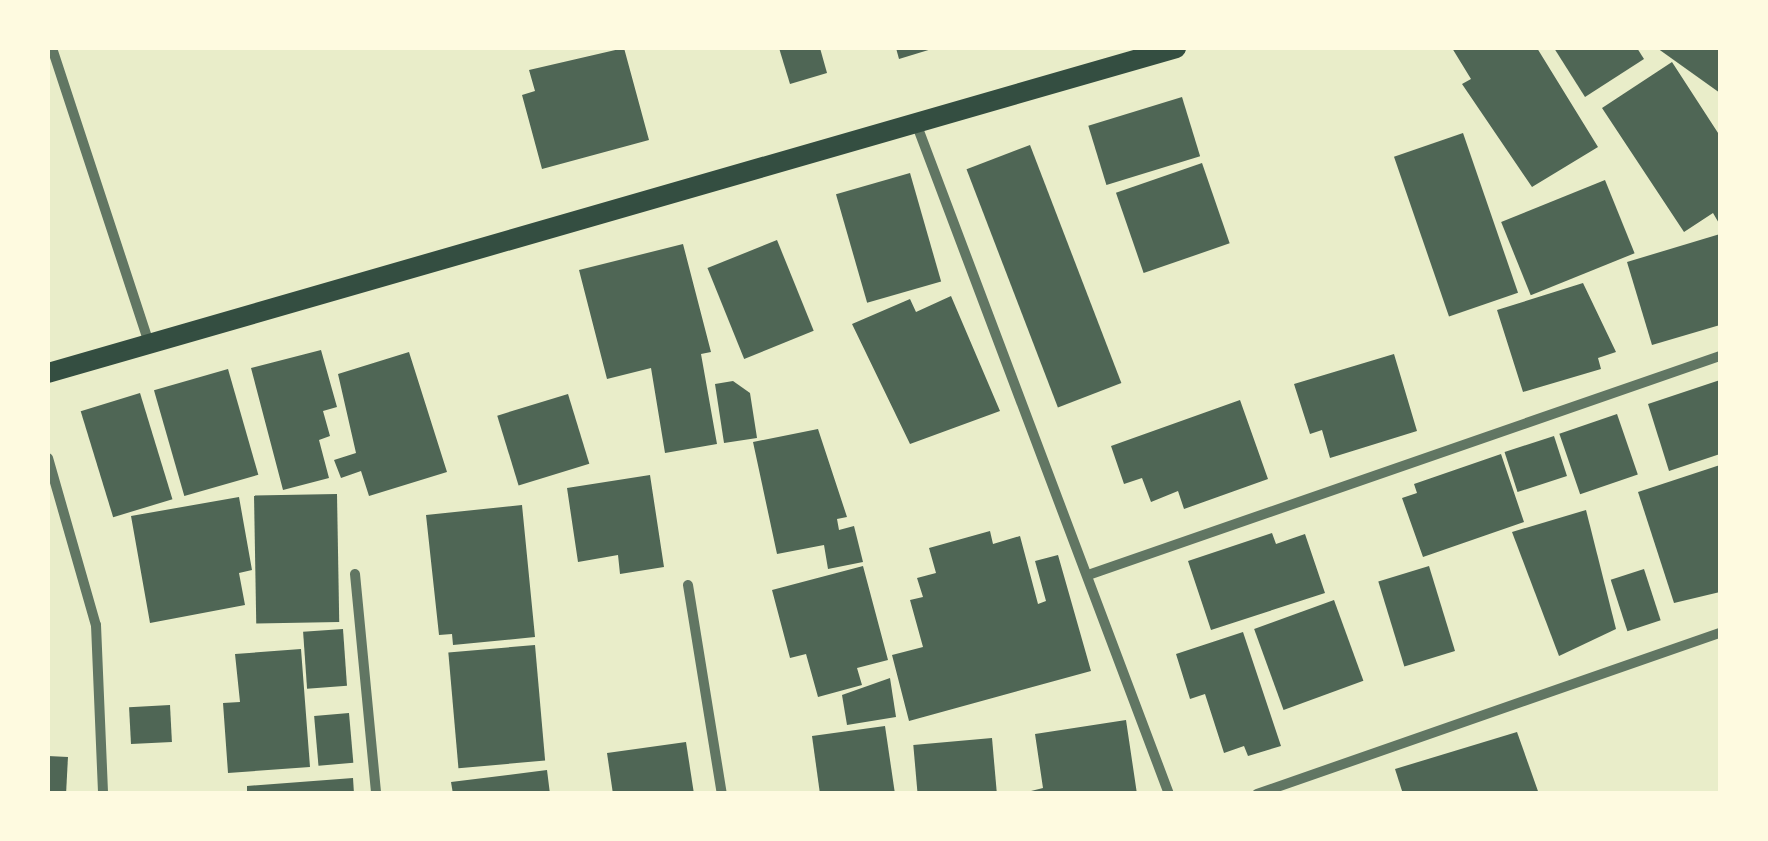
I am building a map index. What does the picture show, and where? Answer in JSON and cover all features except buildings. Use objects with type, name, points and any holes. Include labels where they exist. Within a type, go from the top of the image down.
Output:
[{"type":"main road","points":[[48,373],[1176,48]]},
{"type":"street","points":[[52,48],[149,343]]},
{"type":"street","points":[[916,123],[1091,574],[1169,794]]},
{"type":"street","points":[[1091,574],[1720,356]]},
{"type":"street","points":[[48,458],[96,625],[103,794]]},
{"type":"street","points":[[355,574],[376,794]]},
{"type":"street","points":[[688,585],[722,794]]},
{"type":"street","points":[[1257,794],[1720,633]]}]
